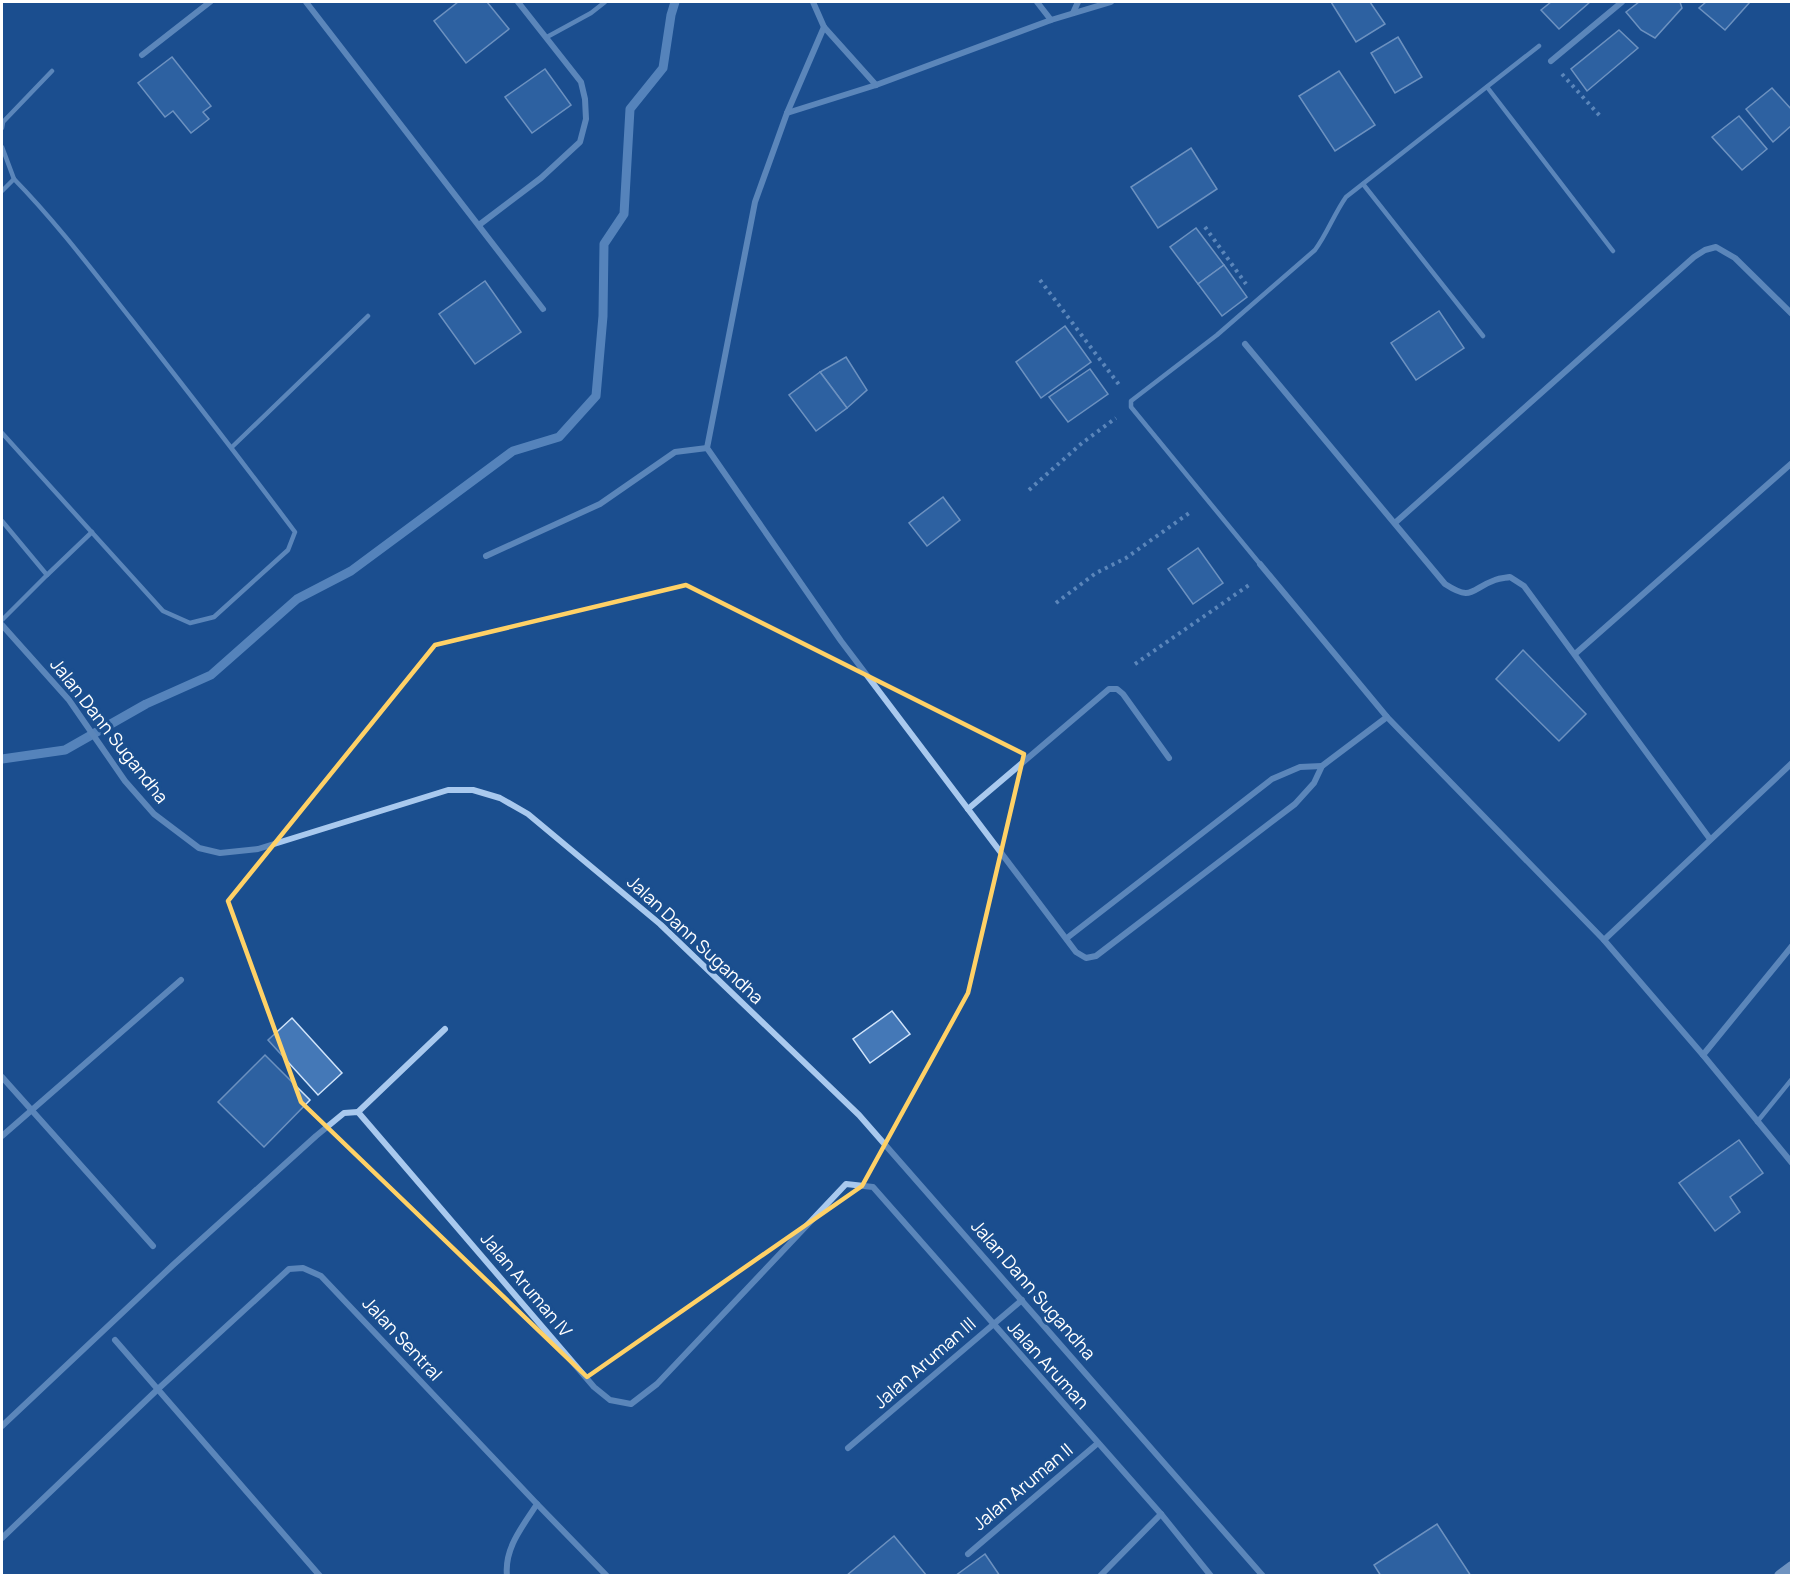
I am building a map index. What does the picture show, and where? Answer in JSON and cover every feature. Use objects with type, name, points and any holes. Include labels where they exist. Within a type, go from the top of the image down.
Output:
[{"type":"main road","points":[[1780,1575],[1791,1567]]},
{"type":"street","points":[[195,2],[200,8]]},
{"type":"street","points":[[142,56],[210,2]]},
{"type":"street","points":[[306,2],[543,309]]},
{"type":"street","points":[[479,225],[541,178],[580,141],[586,119],[581,82],[518,2]]},
{"type":"street","points":[[813,2],[824,27],[876,85]]},
{"type":"street","points":[[1036,2],[1051,20]]},
{"type":"street","points":[[1073,13],[1078,2]]},
{"type":"street","points":[[788,113],[876,85],[1051,20],[1111,2]]},
{"type":"street","points":[[1551,61],[1622,2]]},
{"type":"street","points":[[824,27],[788,113],[755,202],[706,448],[841,641],[1066,938],[1081,956],[1086,958],[1096,956],[1295,804],[1314,783],[1322,766],[1387,717]]},
{"type":"street","points":[[1396,522],[1694,257],[1705,250],[1716,247],[1735,258],[1791,314]]},
{"type":"street","points":[[1245,345],[1396,522],[1445,584],[1458,592],[1470,594],[1495,580],[1510,577],[1524,586],[1710,839]]},
{"type":"street","points":[[486,556],[600,504],[675,452],[706,448]]},
{"type":"street","points":[[1575,654],[1791,464]]},
{"type":"street","points":[[1260,564],[1387,717],[1604,940],[1703,1055],[1791,1163]]},
{"type":"street","name":"Jalan Dann Sugandha","points":[[2,625],[69,700],[125,780],[154,814],[199,849],[220,853],[258,849],[448,790],[473,790],[500,798],[528,814],[660,924],[859,1115],[1263,1575]]},
{"type":"street","points":[[968,809],[1109,688],[1117,689],[1123,694],[1169,758]]},
{"type":"street","points":[[1604,940],[1791,763]]},
{"type":"street","points":[[1066,938],[1272,779],[1300,767],[1322,766]]},
{"type":"street","points":[[1703,1055],[1791,946]]},
{"type":"street","points":[[2,1136],[181,980]]},
{"type":"street","points":[[2,1426],[173,1265],[316,1136],[344,1113],[358,1112],[445,1029]]},
{"type":"street","points":[[2,1077],[153,1246]]},
{"type":"street","name":"Jalan Aruman IV","points":[[358,1112],[594,1387],[610,1400],[631,1404],[657,1384],[833,1195],[846,1184],[858,1184]]},
{"type":"street","name":"Jalan Aruman","points":[[858,1184],[873,1187],[1161,1514],[1211,1575]]},
{"type":"street","name":"Jalan Sentral","points":[[2,1538],[158,1389],[289,1269],[303,1268],[321,1276],[607,1575]]},
{"type":"street","name":"Jalan Aruman III","points":[[848,1448],[1022,1300]]},
{"type":"street","points":[[115,1340],[320,1575]]},
{"type":"street","name":"Jalan Aruman II","points":[[968,1554],[1098,1443]]},
{"type":"street","points":[[507,1575],[506,1565],[512,1544],[537,1504]]},
{"type":"street","points":[[1100,1575],[1161,1514]]},
{"type":"lane","points":[[547,37],[591,13],[605,2]]},
{"type":"lane","points":[[1260,564],[1131,404],[1315,250],[1323,239],[1334,213],[1346,197],[1539,46]]},
{"type":"lane","points":[[2,128],[3,122],[52,71]]},
{"type":"lane","points":[[1487,87],[1613,251]]},
{"type":"lane","points":[[2,147],[14,179],[66,237],[232,447],[295,532],[288,550],[214,617],[190,623],[163,611],[2,432]]},
{"type":"lane","points":[[2,191],[14,179]]},
{"type":"lane","points":[[1363,184],[1483,336]]},
{"type":"lane","points":[[232,447],[368,316]]},
{"type":"lane","points":[[2,521],[47,575]]},
{"type":"lane","points":[[2,620],[92,532]]},
{"type":"lane","points":[[1757,1122],[1791,1079]]},
{"type":"path","points":[[1551,61],[1600,116]]},
{"type":"path","points":[[1205,227],[1257,300]]},
{"type":"path","points":[[1029,490],[1131,404],[1040,280]]},
{"type":"path","points":[[1056,603],[1096,573],[1126,558],[1208,500]]},
{"type":"path","points":[[1135,664],[1267,572]]},
{"type":"highlighted area","points":[[686,585],[1024,754],[968,993],[862,1186],[587,1377],[301,1102],[228,901],[435,645]]},
{"type":"building","points":[[458,2],[487,2],[509,29],[466,63],[434,21]]},
{"type":"building","points":[[1331,2],[1370,2],[1385,24],[1356,42]]},
{"type":"building","points":[[1551,2],[1590,2],[1559,29],[1541,10]]},
{"type":"building","points":[[1639,2],[1680,2],[1682,8],[1655,38],[1641,30],[1626,12]]},
{"type":"building","points":[[1706,2],[1750,2],[1725,30],[1699,8]]},
{"type":"building","points":[[1619,30],[1638,48],[1587,91],[1571,69]]},
{"type":"building","points":[[1398,37],[1422,77],[1395,93],[1371,53]]},
{"type":"building","points":[[172,57],[211,106],[203,112],[209,119],[191,133],[173,111],[165,117],[138,83]]},
{"type":"building","points":[[545,69],[571,105],[532,133],[505,97]]},
{"type":"building","points":[[1339,71],[1375,125],[1335,151],[1299,96]]},
{"type":"building","points":[[1772,88],[1792,110],[1792,125],[1773,142],[1746,109]]},
{"type":"building","points":[[1739,116],[1767,149],[1742,170],[1712,137]]},
{"type":"building","points":[[1191,148],[1217,189],[1158,228],[1131,187]]},
{"type":"building","points":[[1196,228],[1224,265],[1198,284],[1170,247]]},
{"type":"building","points":[[1224,265],[1247,297],[1222,316],[1198,284]]},
{"type":"building","points":[[485,281],[521,332],[475,364],[439,314]]},
{"type":"building","points":[[1439,311],[1464,348],[1416,380],[1391,343]]},
{"type":"building","points":[[1065,326],[1091,362],[1041,398],[1016,362]]},
{"type":"building","points":[[846,357],[867,390],[847,408],[820,372]]},
{"type":"building","points":[[1090,369],[1108,394],[1068,422],[1049,397]]},
{"type":"building","points":[[820,372],[847,408],[816,431],[789,395]]},
{"type":"building","points":[[943,497],[960,520],[927,546],[909,523]]},
{"type":"building","points":[[1198,548],[1223,583],[1193,604],[1168,569]]},
{"type":"building","points":[[1523,650],[1586,714],[1559,741],[1496,679]]},
{"type":"building","points":[[892,1011],[910,1034],[870,1063],[853,1039]]},
{"type":"building","points":[[292,1018],[342,1073],[318,1095],[268,1040]]},
{"type":"building","points":[[265,1055],[310,1100],[264,1147],[218,1102]]},
{"type":"building","points":[[1739,1140],[1763,1173],[1730,1197],[1740,1212],[1715,1231],[1679,1183]]},
{"type":"building","points":[[1437,1524],[1471,1576],[1381,1576],[1374,1565]]},
{"type":"building","points":[[894,1536],[927,1576],[846,1576]]},
{"type":"building","points":[[985,1554],[1000,1576],[955,1576]]},
{"type":"waterway","points":[[2,759],[65,750],[146,704],[211,675],[297,599],[351,571],[513,451],[559,437],[596,396],[603,316],[604,244],[624,214],[630,109],[663,68],[675,2]]}]
